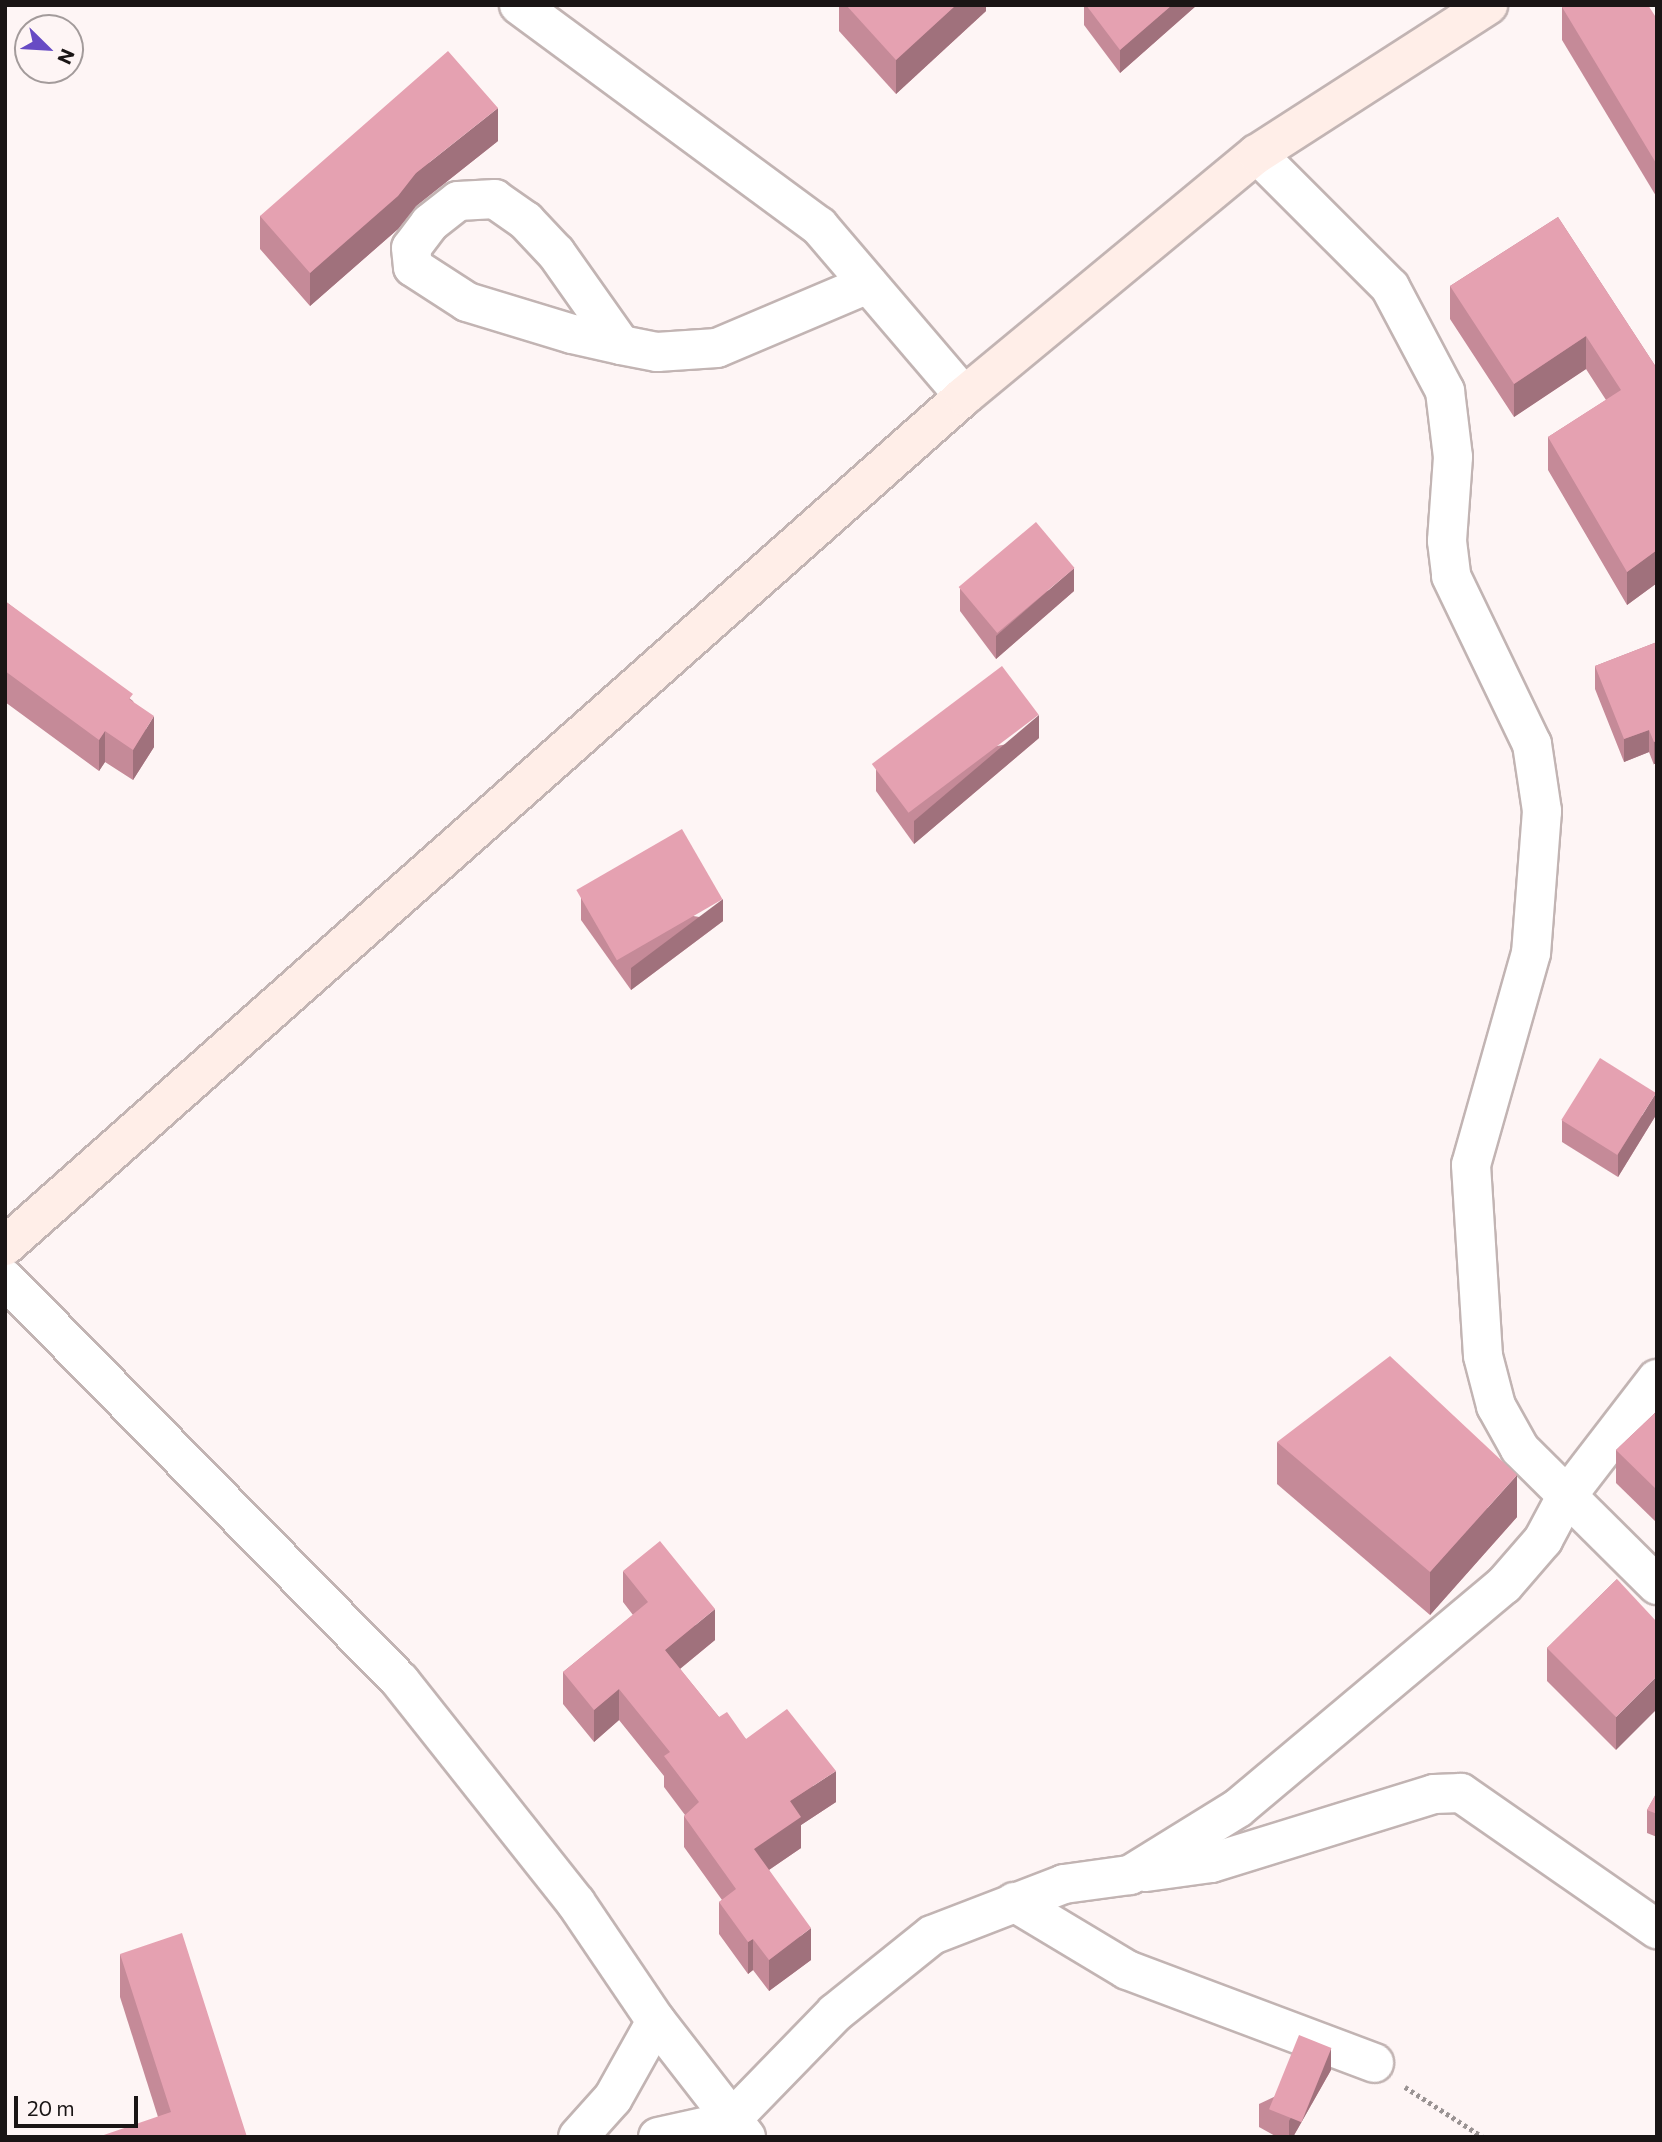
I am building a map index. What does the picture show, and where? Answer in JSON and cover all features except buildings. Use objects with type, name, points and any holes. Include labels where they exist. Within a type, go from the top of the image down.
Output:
[{"type":"street","points":[[519,5],[819,226],[964,396]]},
{"type":"street","points":[[5,1246],[964,396],[1257,154],[1488,5]]},
{"type":"street","points":[[1257,154],[1391,287],[1439,379],[1453,457],[1447,541],[1451,576],[1532,744],[1542,811],[1531,953],[1471,1165],[1483,1356],[1496,1406],[1520,1448],[1566,1497],[1657,1585]]},
{"type":"street","points":[[621,345],[556,253],[526,221],[495,199],[458,201],[430,223],[411,248],[414,267],[467,302],[621,345],[657,352],[717,348],[868,284]]},
{"type":"street","points":[[5,1279],[400,1681],[576,1903],[656,2021],[738,2129]]},
{"type":"street","points":[[1130,1875],[1238,1808],[1504,1585],[1543,1540],[1566,1497],[1657,1379]]},
{"type":"street","points":[[658,2137],[738,2129],[835,2013],[932,1935],[1064,1884],[1212,1863],[1434,1794],[1461,1793],[1657,1929]]},
{"type":"street","points":[[1014,1902],[1127,1970],[1374,2063]]},
{"type":"street","points":[[578,2137],[613,2098],[656,2021]]},
{"type":"path","points":[[1374,2063],[1483,2137]]}]
